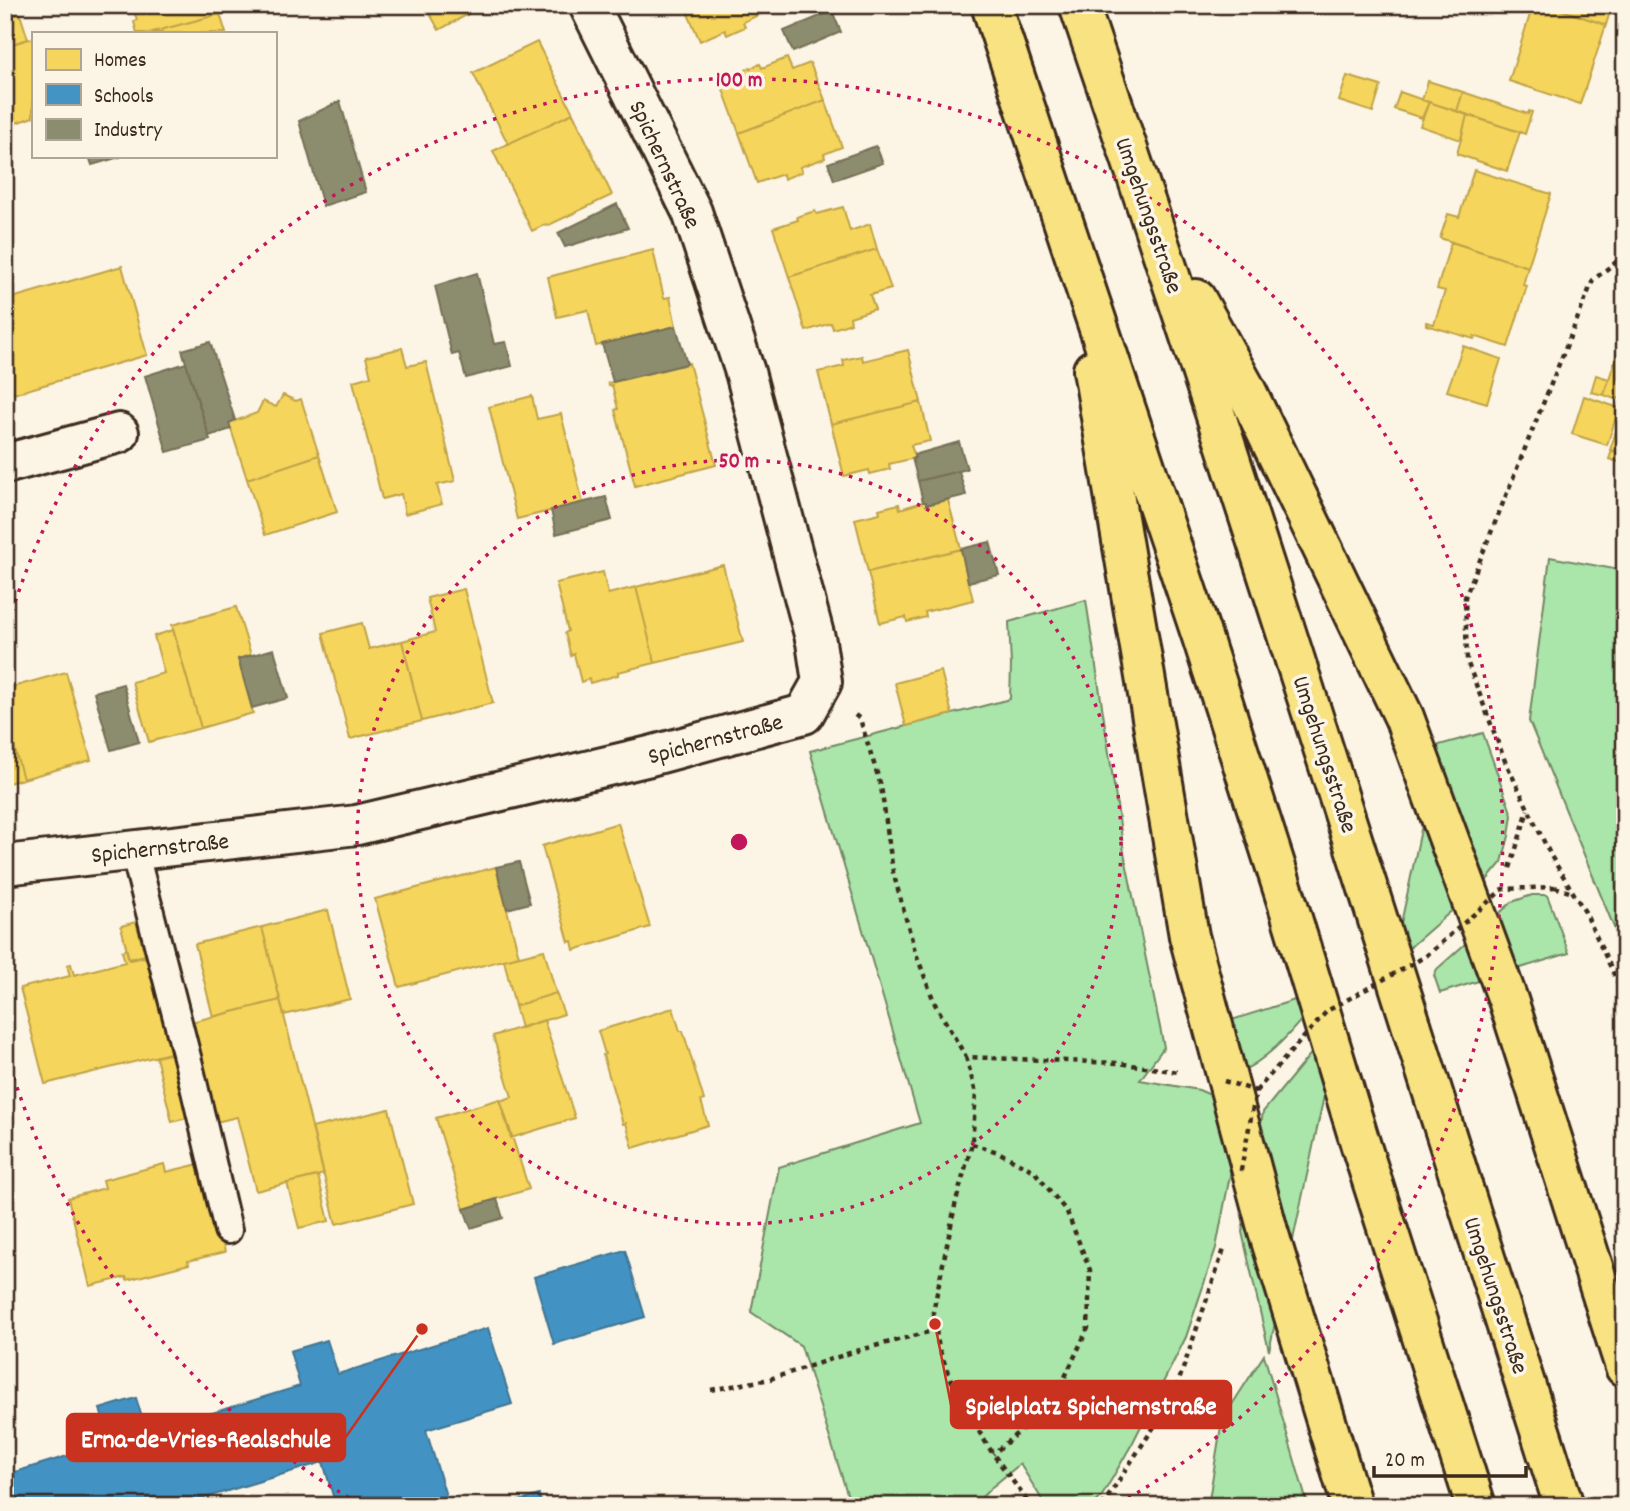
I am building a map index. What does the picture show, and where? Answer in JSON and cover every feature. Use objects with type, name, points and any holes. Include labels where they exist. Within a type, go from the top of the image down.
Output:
[{"type":"highway","points":[[991,5],[1284,892],[1361,1146],[1476,1506]]},
{"type":"highway","name":"Umgehungsstraße","points":[[1079,5],[1347,819],[1564,1506]]},
{"type":"highway","points":[[1150,214],[1245,388],[1404,717],[1508,1000],[1625,1367]]},
{"type":"highway","points":[[1072,244],[1189,936],[1268,1231],[1352,1506]]},
{"type":"street","name":"Spichernstraße","points":[[5,864],[357,825],[804,715],[822,682],[816,642],[745,372],[692,212],[589,5]]},
{"type":"street","points":[[5,464],[118,433]]},
{"type":"lane","points":[[134,850],[228,1230]]},
{"type":"path","points":[[1625,255],[1593,280],[1465,597],[1467,661],[1505,761],[1625,998]]},
{"type":"path","points":[[822,682],[860,719],[881,786],[893,872],[915,951],[936,1004],[966,1057],[976,1093],[972,1144],[956,1201],[933,1312],[939,1349],[958,1399],[1031,1506]]},
{"type":"path","points":[[1240,1175],[1256,1091],[1327,1012],[1426,956],[1503,889],[1528,809]]},
{"type":"path","points":[[1503,889],[1555,887],[1573,893]]},
{"type":"path","points":[[966,1057],[1118,1063],[1163,1069]]},
{"type":"path","points":[[1224,1081],[1256,1091]]},
{"type":"path","points":[[972,1144],[998,1152],[1034,1171],[1067,1212],[1090,1270],[1088,1328],[1065,1377],[1034,1419],[993,1454]]},
{"type":"path","points":[[1102,1506],[1172,1398],[1200,1321]]},
{"type":"path","points":[[711,1390],[770,1379],[856,1351],[936,1330]]},
{"type":"green space","points":[[1550,557],[1625,571],[1625,954],[1529,721]]},
{"type":"green space","points":[[1086,600],[1124,852],[1164,1047],[1140,1080],[1199,1090],[1224,1101],[1236,1144],[1216,1248],[1186,1337],[1132,1444],[1102,1496],[1093,1506],[1046,1506],[1020,1464],[973,1506],[851,1506],[801,1346],[751,1312],[779,1167],[920,1123],[810,751],[1010,699],[1009,622]]},
{"type":"green space","points":[[1483,733],[1512,815],[1502,862],[1487,880],[1409,948],[1396,947],[1439,745]]},
{"type":"green space","points":[[1532,895],[1547,895],[1569,953],[1440,993],[1434,975],[1437,969],[1512,902]]},
{"type":"green space","points":[[1320,992],[1294,1028],[1270,1052],[1258,1062],[1233,1074],[1197,1031]]},
{"type":"green space","points":[[1338,1031],[1269,1351],[1242,1232],[1263,1112],[1313,1051]]},
{"type":"green space","points":[[1264,1355],[1308,1506],[1208,1506],[1222,1420]]},
{"type":"building: Homes","points":[[132,5],[218,5],[220,14],[153,32],[137,32],[134,22],[137,20]]},
{"type":"building: Homes","points":[[425,5],[485,5],[439,30]]},
{"type":"building: Homes","points":[[684,5],[764,5],[767,11],[743,22],[745,27],[727,35],[725,30],[700,41]]},
{"type":"building: Homes","points":[[1533,5],[1547,5],[1606,25],[1580,104],[1509,81]]},
{"type":"building: Homes","points":[[1547,5],[1612,5],[1606,25]]},
{"type":"building: Homes","points":[[20,14],[28,39],[5,46],[5,18]]},
{"type":"building: Homes","points":[[220,14],[226,32],[153,32]]},
{"type":"building: Homes","points":[[32,38],[32,117],[16,123],[5,86],[5,46]]},
{"type":"building: Homes","points":[[537,42],[573,113],[508,144],[473,73]]},
{"type":"building: Homes","points":[[787,58],[792,70],[810,63],[825,100],[739,133],[721,84],[744,75],[743,71],[760,64],[762,68]]},
{"type":"building: Homes","points":[[1347,76],[1381,86],[1373,112],[1339,101]]},
{"type":"building: Homes","points":[[1428,81],[1463,92],[1457,111],[1422,100]]},
{"type":"building: Homes","points":[[5,86],[16,123],[5,126]]},
{"type":"building: Homes","points":[[1400,92],[1429,102],[1422,118],[1394,109]]},
{"type":"building: Homes","points":[[1463,92],[1528,114],[1529,111],[1532,112],[1525,134],[1457,111]]},
{"type":"building: Homes","points":[[825,100],[842,147],[824,154],[825,158],[800,167],[802,172],[784,179],[783,174],[757,183],[739,133]]},
{"type":"building: Homes","points":[[1429,102],[1467,115],[1461,140],[1420,126]]},
{"type":"building: Homes","points":[[573,113],[612,195],[532,231],[493,151]]},
{"type":"building: Homes","points":[[1467,115],[1520,132],[1507,171],[1457,154]]},
{"type":"building: Homes","points":[[1474,170],[1551,194],[1528,267],[1440,238],[1448,214],[1459,217]]},
{"type":"building: Homes","points":[[843,207],[850,231],[870,224],[877,249],[789,277],[773,228],[815,211],[817,214]]},
{"type":"building: Homes","points":[[1451,242],[1528,267],[1523,285],[1527,286],[1508,347],[1426,325],[1426,322],[1434,324],[1445,291],[1437,289]]},
{"type":"building: Homes","points":[[877,249],[891,289],[870,295],[875,309],[850,317],[851,323],[833,329],[831,323],[806,331],[789,277]]},
{"type":"building: Homes","points":[[653,250],[664,298],[670,297],[676,326],[596,346],[588,310],[557,317],[548,277]]},
{"type":"building: Homes","points":[[122,266],[147,355],[13,394],[5,368],[5,300]]},
{"type":"building: Homes","points":[[1623,335],[1625,398],[1617,400],[1604,395]]},
{"type":"building: Homes","points":[[1463,346],[1501,359],[1487,403],[1447,391]]},
{"type":"building: Homes","points":[[402,348],[407,366],[426,362],[455,481],[437,485],[442,504],[405,514],[401,494],[382,499],[353,381],[371,376],[366,357]]},
{"type":"building: Homes","points":[[908,350],[921,402],[831,424],[818,372],[844,366],[843,360],[862,356],[863,361]]},
{"type":"building: Homes","points":[[689,363],[716,465],[635,486],[615,410],[618,409],[612,385],[609,386],[608,383]]},
{"type":"building: Homes","points":[[1596,375],[1609,379],[1604,395],[1591,392]]},
{"type":"building: Homes","points":[[283,395],[296,401],[301,399],[319,455],[247,479],[229,423],[257,413],[263,401],[276,407]]},
{"type":"building: Homes","points":[[532,396],[537,419],[561,414],[583,503],[517,519],[489,407]]},
{"type":"building: Homes","points":[[1584,396],[1619,408],[1607,445],[1572,434]]},
{"type":"building: Homes","points":[[921,402],[930,441],[911,445],[915,458],[889,464],[890,469],[870,474],[869,470],[844,476],[831,424]]},
{"type":"building: Homes","points":[[1623,410],[1625,411],[1625,455],[1610,450]]},
{"type":"building: Homes","points":[[1612,450],[1625,455],[1625,464],[1609,459]]},
{"type":"building: Homes","points":[[319,455],[337,512],[265,535],[247,479]]},
{"type":"building: Homes","points":[[948,500],[961,549],[868,572],[855,519],[880,513],[879,509],[899,504],[900,509],[923,502],[926,502],[926,505]]},
{"type":"building: Homes","points":[[961,549],[973,600],[925,612],[926,617],[907,622],[906,617],[880,623],[868,572]]},
{"type":"building: Homes","points":[[723,565],[743,642],[655,663],[636,587]]},
{"type":"building: Homes","points":[[603,572],[608,594],[636,587],[655,663],[618,672],[618,675],[590,683],[589,679],[581,682],[565,633],[568,631],[556,583]]},
{"type":"building: Homes","points":[[464,589],[493,703],[422,721],[402,641],[435,632],[427,598]]},
{"type":"building: Homes","points":[[236,607],[251,655],[238,659],[253,713],[201,728],[172,625]]},
{"type":"building: Homes","points":[[362,623],[369,649],[402,641],[422,721],[350,739],[323,633]]},
{"type":"building: Homes","points":[[173,630],[201,728],[149,742],[132,682],[164,673],[154,636]]},
{"type":"building: Homes","points":[[941,671],[952,714],[906,726],[895,683]]},
{"type":"building: Homes","points":[[66,672],[91,760],[23,779],[5,714],[5,689]]},
{"type":"building: Homes","points":[[5,714],[23,779],[5,784]]},
{"type":"building: Homes","points":[[618,823],[650,927],[574,950],[572,941],[569,942],[542,846]]},
{"type":"building: Homes","points":[[496,867],[519,956],[399,987],[375,899]]},
{"type":"building: Homes","points":[[328,910],[350,999],[284,1015],[262,927]]},
{"type":"building: Homes","points":[[136,922],[145,955],[129,959],[121,926]]},
{"type":"building: Homes","points":[[262,927],[280,1000],[213,1017],[195,944]]},
{"type":"building: Homes","points":[[126,949],[129,960],[146,957],[157,1001],[162,1000],[174,1052],[45,1084],[20,988],[70,976],[67,965],[71,964],[74,975],[125,962],[122,951]]},
{"type":"building: Homes","points":[[544,950],[556,993],[515,1006],[504,960]]},
{"type":"building: Homes","points":[[556,993],[564,1014],[521,1028],[515,1006]]},
{"type":"building: Homes","points":[[280,1000],[324,1174],[256,1191],[237,1117],[216,1122],[191,1022]]},
{"type":"building: Homes","points":[[673,1008],[680,1031],[683,1031],[704,1100],[701,1101],[708,1125],[633,1148],[626,1123],[623,1124],[598,1031]]},
{"type":"building: Homes","points":[[544,1020],[575,1118],[511,1138],[500,1101],[512,1097],[493,1036]]},
{"type":"building: Homes","points":[[174,1053],[191,1117],[172,1122],[156,1057]]},
{"type":"building: Homes","points":[[500,1099],[529,1189],[464,1209],[436,1118]]},
{"type":"building: Homes","points":[[389,1109],[413,1204],[336,1224],[312,1128]]},
{"type":"building: Homes","points":[[203,1163],[225,1252],[127,1280],[126,1277],[90,1286],[68,1198],[105,1188],[103,1180],[164,1164],[166,1172]]},
{"type":"building: Homes","points":[[318,1176],[329,1221],[299,1228],[287,1183]]},
{"type":"building: Schools","points":[[625,1250],[645,1317],[554,1344],[534,1277]]},
{"type":"building: Schools","points":[[488,1328],[512,1404],[426,1430],[449,1506],[336,1506],[323,1462],[178,1506],[5,1506],[5,1475],[110,1443],[100,1409],[136,1398],[147,1433],[300,1386],[290,1351],[327,1340],[338,1374]]},
{"type":"building: Schools","points":[[539,1495],[542,1506],[504,1506]]},
{"type":"building: Industry","points":[[832,11],[841,32],[793,52],[784,31]]},
{"type":"building: Industry","points":[[340,101],[366,192],[323,206],[299,121]]},
{"type":"building: Industry","points":[[876,146],[883,163],[834,180],[828,163]]},
{"type":"building: Industry","points":[[90,158],[116,158],[92,165]]},
{"type":"building: Industry","points":[[617,204],[628,228],[565,247],[558,233]]},
{"type":"building: Industry","points":[[477,273],[494,344],[506,342],[512,366],[466,378],[459,353],[452,355],[435,286]]},
{"type":"building: Industry","points":[[676,326],[687,364],[613,382],[602,344]]},
{"type":"building: Industry","points":[[210,342],[235,420],[229,423],[231,429],[209,436],[182,350]]},
{"type":"building: Industry","points":[[186,363],[210,440],[167,452],[145,376]]},
{"type":"building: Industry","points":[[959,442],[967,469],[918,481],[912,458],[915,458],[914,455]]},
{"type":"building: Industry","points":[[959,471],[966,495],[926,505],[926,502],[923,502],[918,481]]},
{"type":"building: Industry","points":[[606,497],[612,520],[556,534],[551,510]]},
{"type":"building: Industry","points":[[990,542],[999,575],[968,582],[961,549]]},
{"type":"building: Industry","points":[[274,649],[288,698],[252,708],[238,659]]},
{"type":"building: Industry","points":[[123,684],[139,742],[111,750],[94,692]]},
{"type":"building: Industry","points":[[519,862],[530,903],[507,909],[496,867]]},
{"type":"building: Industry","points":[[497,1199],[503,1218],[471,1228],[464,1209]]},
{"type":"place","name":"Spielplatz Spichernstraße","points":[[935,1324]]},
{"type":"place","name":"Erna-de-Vries-Realschule","points":[[422,1329]]}]
